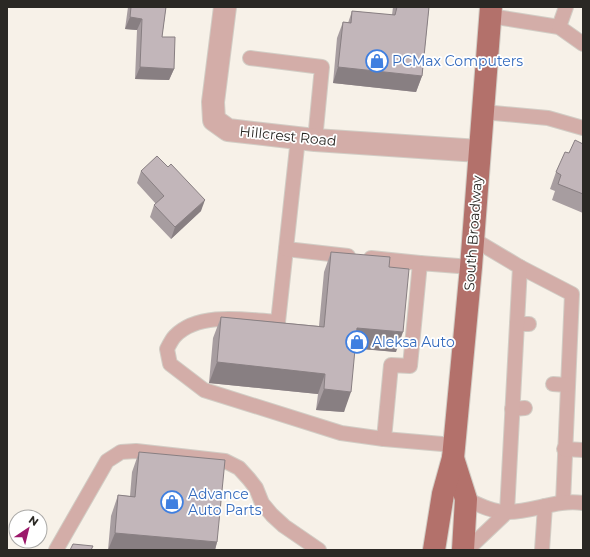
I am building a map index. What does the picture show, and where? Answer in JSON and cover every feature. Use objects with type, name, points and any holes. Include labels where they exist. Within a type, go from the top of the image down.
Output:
[{"type":"main road","name":"South Broadway","points":[[434,550],[443,494],[454,452],[471,267],[491,11]]},
{"type":"main road","name":"South Broadway","points":[[454,452],[466,499],[463,550]]},
{"type":"street","name":"Hillcrest Road","points":[[225,7],[213,102],[214,120],[228,130],[306,139],[479,151]]},
{"type":"lane","points":[[559,27],[566,7]]},
{"type":"lane","points":[[491,11],[559,27],[583,44]]},
{"type":"lane","points":[[250,58],[322,67],[306,139],[286,250],[278,322],[217,319],[189,326],[175,336],[166,349],[170,364],[204,390],[341,432],[454,452]]},
{"type":"lane","points":[[483,112],[548,118],[583,128]]},
{"type":"lane","points":[[473,240],[572,294],[577,310],[564,326],[562,357],[568,385],[559,409],[562,502]]},
{"type":"lane","points":[[286,250],[471,267]]},
{"type":"lane","points":[[384,439],[391,365],[410,366],[420,263]]},
{"type":"lane","points":[[467,550],[507,512],[517,435],[523,324],[520,267]]},
{"type":"lane","points":[[553,384],[568,385]]},
{"type":"lane","points":[[560,440],[583,450]]},
{"type":"lane","points":[[56,550],[107,461],[121,452],[136,451],[225,461],[239,468],[256,488],[262,503],[272,515],[284,526],[319,550]]},
{"type":"lane","points":[[466,499],[482,507],[507,512],[562,502],[583,504]]},
{"type":"lane","points":[[542,550],[545,506]]},
{"type":"building","points":[[131,7],[166,7],[162,37],[175,37],[174,69],[140,67],[142,19],[130,17]]},
{"type":"building","name":"PCMax Computers","points":[[397,7],[429,7],[422,76],[338,67],[343,22],[351,23],[352,11],[395,15]]},
{"type":"building","points":[[575,140],[583,144],[583,194],[558,184],[561,175],[556,172],[565,152],[569,153]]},
{"type":"building","points":[[157,156],[168,167],[171,164],[205,200],[175,227],[154,205],[164,196],[141,171]]},
{"type":"building","name":"Aleksa Auto","points":[[331,252],[390,257],[389,267],[409,269],[403,332],[357,328],[351,392],[324,389],[325,374],[217,362],[221,317],[324,327]]},
{"type":"building","name":"Advance Auto Parts","points":[[139,452],[225,460],[217,542],[115,533],[118,495],[135,497]]},
{"type":"building","points":[[73,544],[93,546],[91,550],[70,550]]},
{"type":"place","name":"PCMax Computers","points":[[377,61]]},
{"type":"place","name":"Aleksa Auto","points":[[357,342]]},
{"type":"place","name":"Advance Auto Parts","points":[[172,502]]}]
